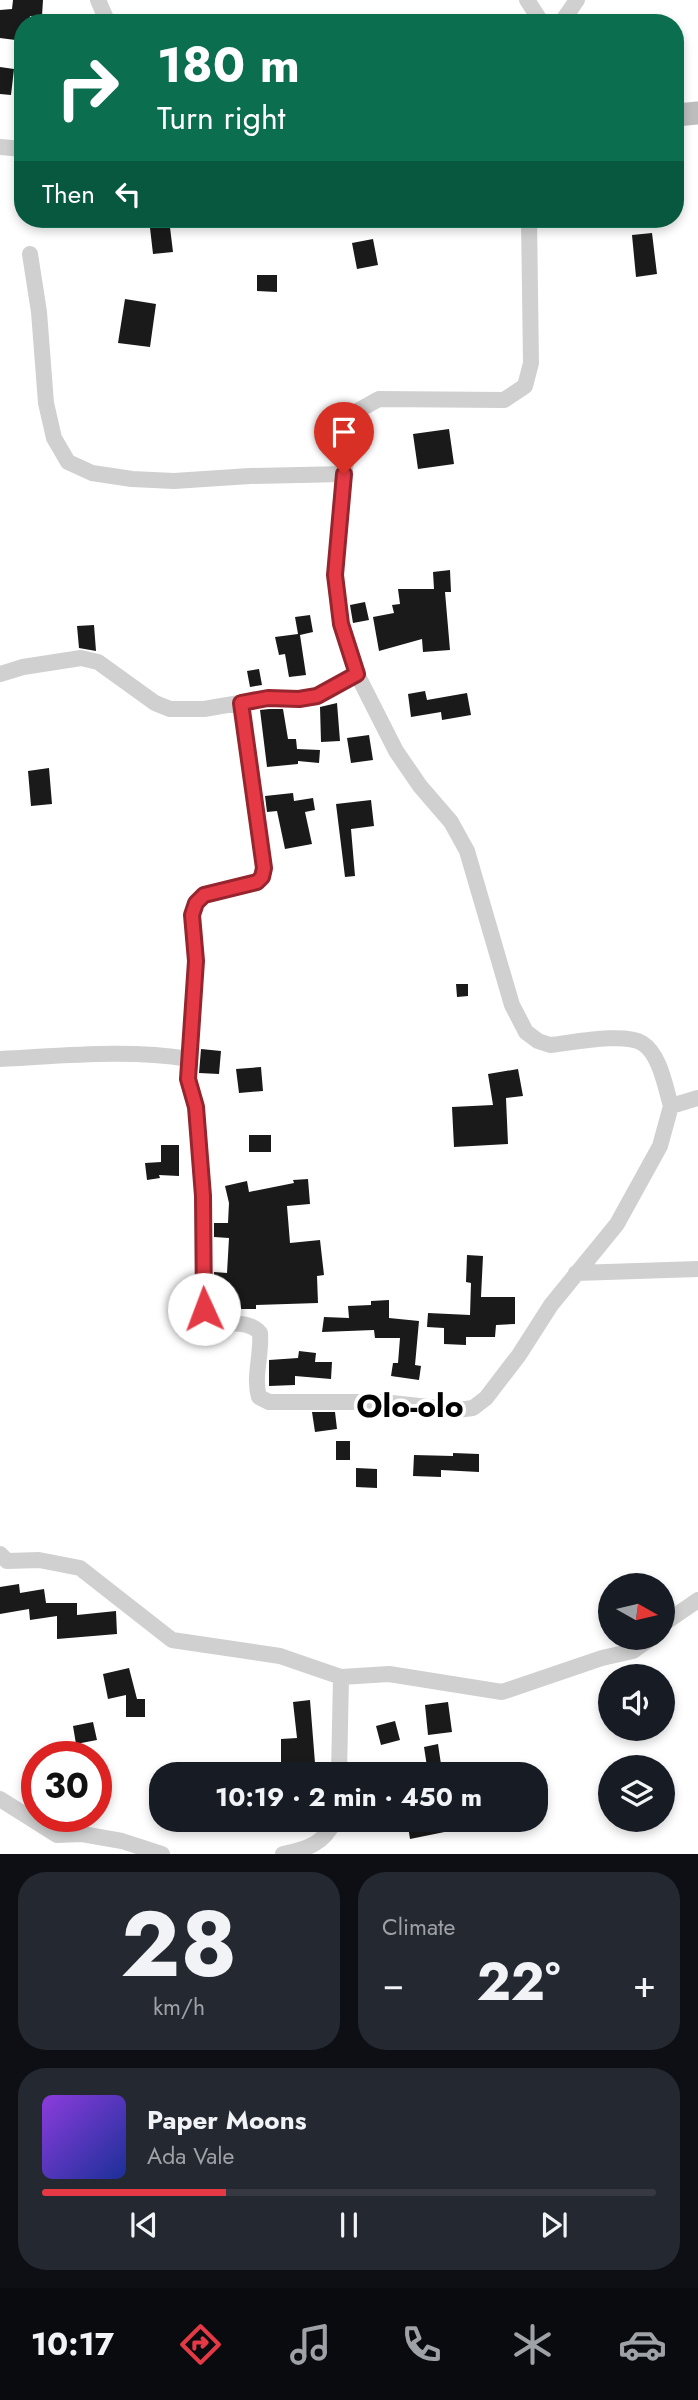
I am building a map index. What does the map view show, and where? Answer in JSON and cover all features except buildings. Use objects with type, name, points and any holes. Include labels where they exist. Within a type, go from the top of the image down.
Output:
[{"type":"street","points":[[241,703],[264,868],[262,877],[257,882],[204,895],[196,903],[192,915],[196,961],[188,1079],[196,1107],[203,1196],[204,1309],[209,1320],[215,1323],[250,1325],[260,1334],[257,1389],[259,1397],[269,1402],[382,1402],[457,1410],[473,1408],[486,1398],[576,1273],[617,1224],[660,1146],[671,1105],[659,1065],[642,1043],[629,1038],[550,1045],[538,1041],[526,1032],[512,1005],[467,851],[451,822],[420,786],[396,751],[357,674],[341,624],[335,575],[349,429],[359,410],[379,399],[504,400],[525,386],[531,363],[529,228]]},
{"type":"street","points":[[30,254],[39,312],[46,402],[54,438],[68,462],[92,473],[132,479],[344,474]]},
{"type":"street","points":[[0,674],[23,667],[81,658],[98,662],[155,703],[170,709],[204,709],[268,698],[299,699],[317,696],[357,674]]},
{"type":"street","points":[[0,1059],[59,1054],[160,1055],[189,1059]]},
{"type":"street","points":[[671,1105],[698,1098]]},
{"type":"street","points":[[576,1273],[698,1269]]},
{"type":"street","points":[[0,1554],[7,1561],[39,1560],[80,1568],[172,1640],[280,1656],[341,1677],[389,1674],[502,1692],[602,1658],[634,1650]]},
{"type":"street","points":[[676,1615],[698,1600]]},
{"type":"street","points":[[339,1762],[341,1677]]},
{"type":"street","points":[[0,1799],[57,1835],[82,1834],[122,1841],[162,1854]]},
{"type":"street","points":[[283,1854],[310,1851],[327,1832]]},
{"type":"district","name":"Olo-olo","points":[[410,1406]]},
{"type":"route","points":[[204,1309],[203,1196],[196,1107],[188,1079],[196,961],[192,915],[196,903],[204,895],[257,882],[262,877],[264,868],[241,703],[268,698],[299,699],[317,696],[357,674],[341,624],[335,575],[344,474]]}]
